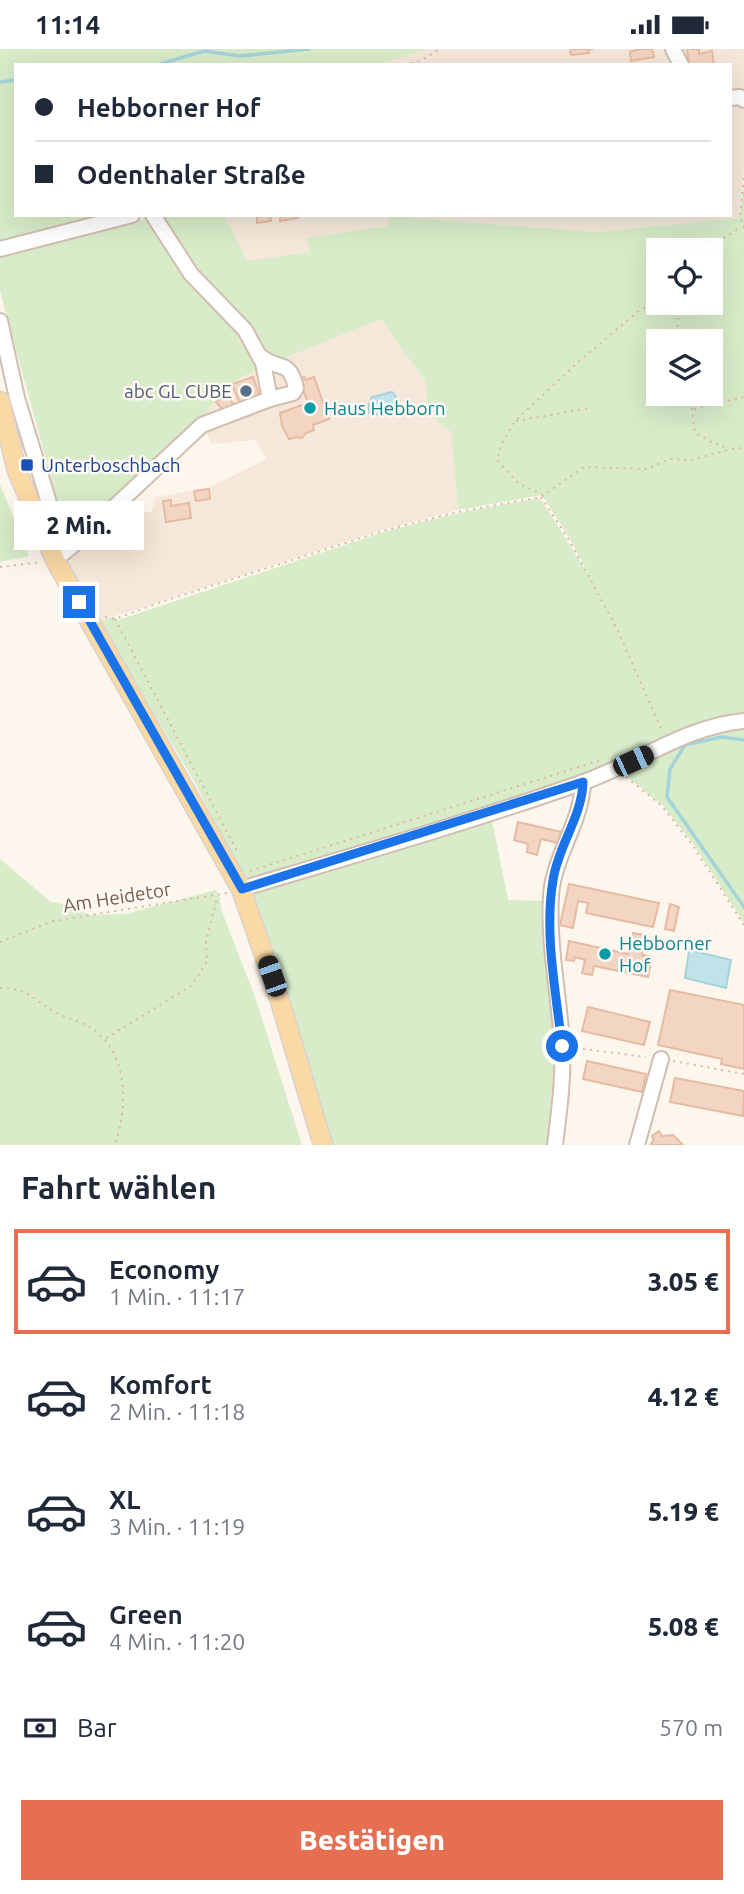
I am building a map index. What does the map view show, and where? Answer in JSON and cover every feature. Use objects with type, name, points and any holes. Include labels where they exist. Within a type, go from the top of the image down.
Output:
[{"type":"main road","points":[[0,401],[17,471],[60,556],[242,889],[279,998],[323,1145]]},
{"type":"street","points":[[0,249],[124,217]]},
{"type":"street","points":[[60,556],[202,425],[293,393],[296,388],[290,371],[266,362],[245,330],[191,274],[154,217]]},
{"type":"street","points":[[0,321],[18,398],[60,543],[60,556]]},
{"type":"street","points":[[260,356],[270,399]]},
{"type":"street","points":[[242,889],[583,782],[709,727],[744,721]]},
{"type":"street","points":[[555,1145],[560,1105],[562,1046],[550,918],[551,890],[556,866],[581,801],[583,782]]},
{"type":"street","points":[[637,1145],[661,1059]]},
{"type":"path","points":[[412,63],[440,49]]},
{"type":"path","points":[[723,239],[743,227],[740,216],[744,178]]},
{"type":"path","points":[[646,307],[576,364],[515,421],[502,443],[497,460],[518,482],[543,496],[617,629],[668,744]]},
{"type":"path","points":[[693,410],[744,397]]},
{"type":"path","points":[[692,406],[695,433],[731,449]]},
{"type":"path","points":[[515,421],[590,408]]},
{"type":"path","points":[[242,860],[115,619],[386,530],[458,512],[543,496],[584,467],[647,469],[670,459],[691,460],[744,448]]},
{"type":"path","points":[[0,567],[60,556]]},
{"type":"path","points":[[248,872],[600,759],[662,806],[693,846],[744,925]]},
{"type":"path","name":"Am Heidetor","points":[[0,942],[53,921],[218,896],[242,889]]},
{"type":"path","points":[[106,1039],[191,986],[207,962],[206,943],[218,896]]},
{"type":"path","points":[[0,988],[19,988],[60,1015],[89,1026],[106,1039],[117,1058],[123,1086],[120,1130],[115,1145]]},
{"type":"shaded area","points":[[426,49],[744,49],[744,167],[739,218],[596,232],[402,217],[732,217],[732,63],[384,63]]},
{"type":"shaded area","points":[[225,217],[389,217],[387,226],[307,238],[311,252],[247,262]]},
{"type":"shaded area","points":[[381,319],[425,381],[429,414],[451,432],[458,510],[385,529],[100,621],[62,560],[106,516],[121,512],[152,512],[155,497],[208,488],[267,459],[255,440],[212,444],[200,421],[221,390],[258,369]]},
{"type":"green space","points":[[0,49],[426,49],[384,63],[14,63],[14,217],[118,217],[0,247]]},
{"type":"green space","points":[[744,185],[744,719],[601,772],[266,878],[248,880],[244,878],[195,783],[100,621],[114,617],[118,620],[387,531],[459,513],[540,498],[590,577],[542,495],[458,510],[451,432],[429,414],[425,381],[381,319],[258,369],[221,389],[206,415],[69,544],[0,291],[0,256],[151,217],[225,217],[247,261],[310,252],[306,238],[387,226],[389,217],[596,232],[739,218]]},
{"type":"green space","points":[[0,484],[29,556],[0,562]]},
{"type":"green space","points":[[744,722],[744,923],[694,845],[663,806],[619,770],[670,748]]},
{"type":"green space","points":[[491,815],[508,900],[546,901],[559,1040],[552,1145],[328,1145],[253,899],[265,888],[283,885]]},
{"type":"green space","points":[[0,859],[51,902],[69,905],[89,915],[125,914],[216,890],[255,997],[302,1145],[0,1145]]},
{"type":"water","points":[[392,392],[396,397],[393,406],[379,415],[369,413],[372,397]]},
{"type":"water","points":[[689,950],[731,960],[726,988],[685,978]]},
{"type":"building","points":[[571,49],[593,49],[588,50],[589,53],[570,53]]},
{"type":"building","points":[[652,49],[654,57],[631,61],[630,52]]},
{"type":"building","points":[[687,49],[699,49],[699,54],[712,51],[714,63],[689,63]]},
{"type":"building","points":[[257,217],[270,217],[271,221],[257,223]]},
{"type":"building","points":[[280,217],[298,218],[280,221]]},
{"type":"building","name":"abc GL CUBE","points":[[253,377],[260,397],[240,404],[232,384]]},
{"type":"building","name":"Haus Hebborn","points":[[304,377],[306,380],[314,377],[329,419],[313,425],[314,430],[302,438],[289,439],[282,426],[280,413],[308,403],[299,379]]},
{"type":"building","points":[[226,394],[235,406],[226,413],[216,402]]},
{"type":"building","points":[[209,489],[210,499],[196,501],[194,491]]},
{"type":"building","points":[[171,500],[171,506],[189,503],[191,518],[166,522],[163,501]]},
{"type":"building","points":[[518,822],[561,832],[558,843],[541,839],[537,855],[527,852],[528,844],[514,840]]},
{"type":"building","points":[[569,884],[659,903],[653,927],[586,913],[588,903],[578,901],[573,928],[560,925]]},
{"type":"building","points":[[670,904],[679,907],[674,931],[665,929]]},
{"type":"building","name":"Hebborner Hof","points":[[633,933],[646,935],[642,955],[652,957],[648,977],[594,966],[592,975],[582,973],[585,960],[575,957],[574,961],[566,960],[569,941],[628,954]]},
{"type":"building","points":[[670,990],[744,1005],[744,1069],[721,1064],[722,1059],[658,1045]]},
{"type":"building","points":[[588,1007],[650,1022],[644,1045],[582,1031]]},
{"type":"building","points":[[587,1061],[646,1074],[642,1092],[583,1079]]},
{"type":"building","points":[[675,1078],[744,1091],[743,1116],[670,1102]]},
{"type":"building","points":[[659,1131],[662,1136],[673,1135],[683,1145],[650,1145],[654,1140],[652,1136]]},
{"type":"waterway","points":[[164,63],[204,51],[240,56],[309,49]]},
{"type":"waterway","points":[[0,82],[14,80]]},
{"type":"waterway","points":[[744,740],[721,737],[685,745],[670,769],[667,797],[744,907]]},
{"type":"place","name":"abc GL CUBE","points":[[246,391]]},
{"type":"place","name":"Haus Hebborn","points":[[310,408]]},
{"type":"place","name":"Unterboschbach","points":[[27,465]]},
{"type":"place","name":"Hebborner Hof","points":[[605,954]]},
{"type":"route","points":[[79,602],[242,889],[583,782],[581,801],[556,866],[551,890],[550,918],[562,1046]]}]
